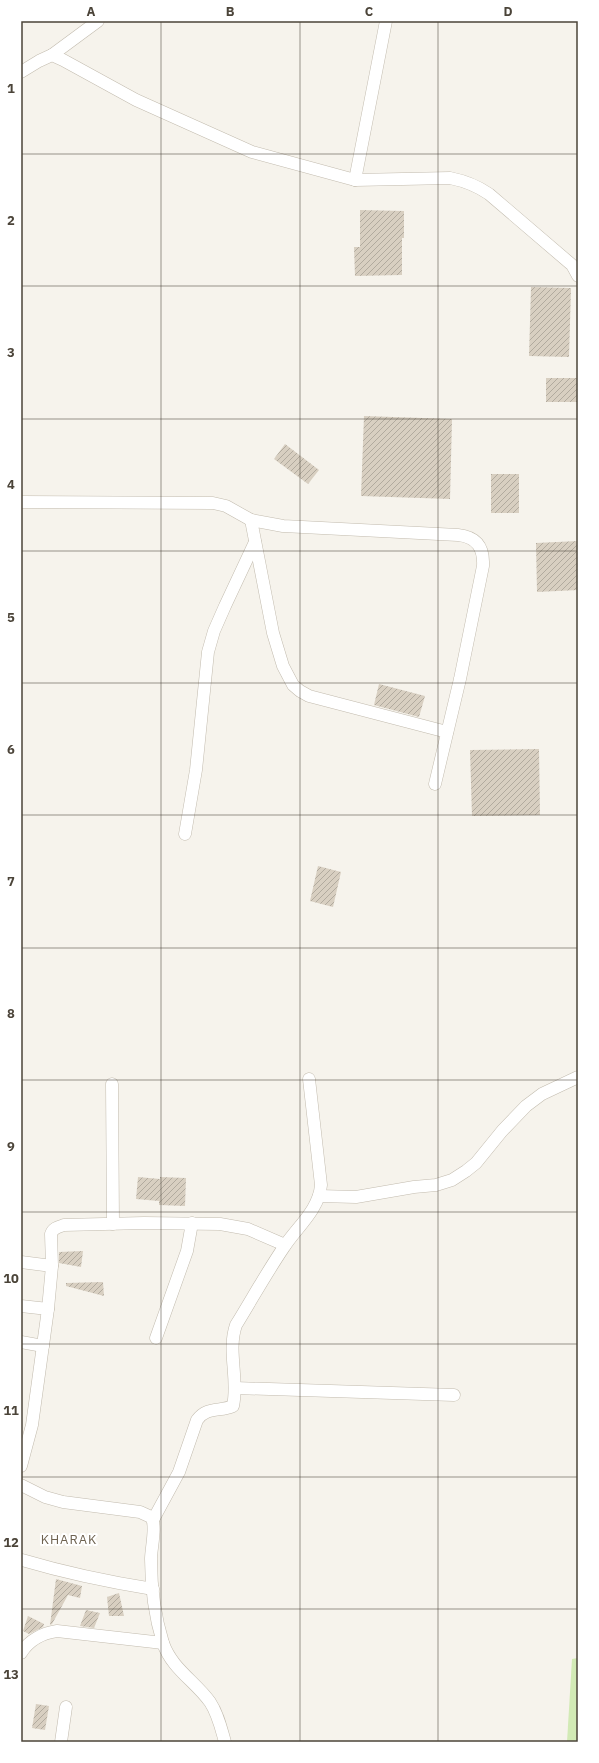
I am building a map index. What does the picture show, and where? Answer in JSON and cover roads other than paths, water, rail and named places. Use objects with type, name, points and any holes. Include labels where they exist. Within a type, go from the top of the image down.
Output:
[{"type":"street","points":[[21,72],[52,55],[98,21]]},
{"type":"street","points":[[355,180],[386,21]]},
{"type":"street","points":[[52,55],[136,100],[252,152],[355,180],[450,178],[475,185],[489,194],[572,265],[578,276]]},
{"type":"street","points":[[21,502],[213,503],[226,506],[251,520],[283,526],[467,536],[479,545],[484,556],[483,566],[435,784]]},
{"type":"street","points":[[251,520],[273,633],[284,666],[293,685],[300,691],[310,696],[447,732]]},
{"type":"street","points":[[185,834],[196,770],[208,652],[219,618],[255,542]]},
{"type":"street","points":[[319,1196],[356,1197],[414,1187],[436,1185],[452,1180],[466,1172],[476,1163],[502,1131],[526,1106],[542,1094],[578,1076]]},
{"type":"street","points":[[225,1742],[219,1722],[210,1703],[174,1664],[163,1643],[153,1589],[151,1558],[153,1520],[179,1472],[200,1415],[208,1410],[234,1406],[235,1388],[232,1344],[236,1325],[285,1245],[306,1218],[319,1196],[321,1184],[310,1079]]},
{"type":"street","points":[[112,1084],[113,1224]]},
{"type":"street","points":[[156,1338],[187,1251],[192,1223]]},
{"type":"street","points":[[21,1466],[27,1425],[43,1346],[52,1266],[51,1234],[53,1230],[64,1225],[220,1224],[248,1229],[285,1245]]},
{"type":"street","points":[[21,1262],[52,1266]]},
{"type":"street","points":[[21,1306],[48,1309]]},
{"type":"street","points":[[21,1342],[43,1346]]},
{"type":"street","points":[[235,1388],[454,1394]]},
{"type":"street","points":[[21,1485],[52,1500],[75,1505],[140,1512],[148,1515],[153,1520]]},
{"type":"street","points":[[22,1560],[61,1572],[153,1589]]},
{"type":"street","points":[[21,1653],[27,1645],[34,1640],[45,1634],[58,1631],[163,1643]]},
{"type":"street","points":[[61,1742],[66,1707]]},
{"type":"district","name":"KHARAK","points":[[69,1539]]}]
